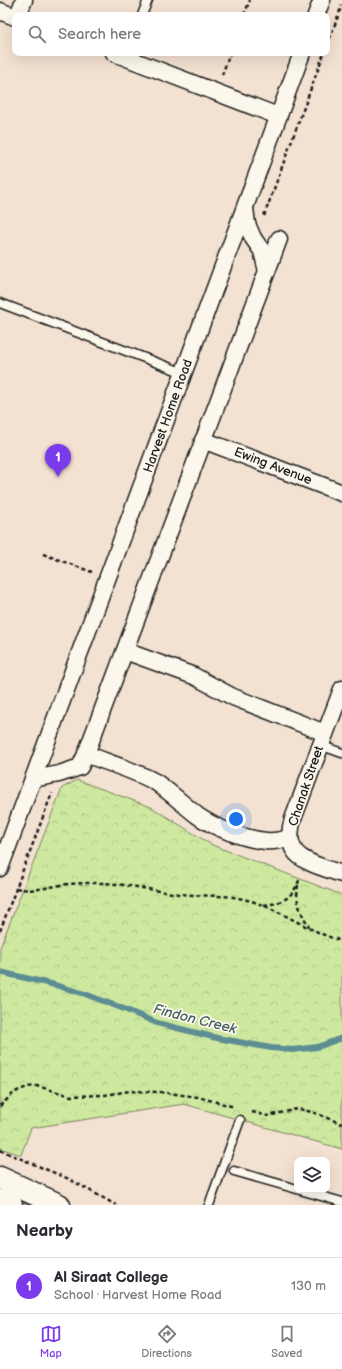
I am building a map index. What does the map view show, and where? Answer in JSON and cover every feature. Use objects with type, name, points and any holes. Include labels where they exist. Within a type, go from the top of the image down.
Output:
[{"type":"street","points":[[19,12],[24,0]]},
{"type":"street","points":[[317,12],[322,0]]},
{"type":"street","points":[[0,11],[12,16]]},
{"type":"street","points":[[125,56],[216,93],[278,116]]},
{"type":"street","name":"Harvest Home Road","points":[[0,868],[301,56]]},
{"type":"street","points":[[244,207],[247,224],[253,238],[262,251],[267,271]]},
{"type":"street","points":[[33,779],[59,774],[80,767],[86,754],[278,239]]},
{"type":"street","name":"Ewing Avenue","points":[[203,440],[342,493]]},
{"type":"street","points":[[125,651],[194,676],[233,697],[323,739]]},
{"type":"street","name":"Chanak Street","points":[[290,838],[293,819],[342,689]]},
{"type":"street","points":[[86,754],[145,777],[156,783],[199,817],[221,828],[252,839],[277,841],[290,838],[294,850],[299,856],[307,861],[342,874]]},
{"type":"street","points":[[0,1178],[59,1205]]},
{"type":"street","points":[[0,1201],[11,1205]]},
{"type":"lane","points":[[143,12],[148,0]]},
{"type":"lane","points":[[0,303],[184,373]]},
{"type":"lane","points":[[323,739],[342,754]]},
{"type":"lane","points":[[209,1205],[240,1120]]},
{"type":"lane","points":[[234,1171],[294,1189]]},
{"type":"lane","points":[[309,1193],[342,1202]]},
{"type":"path","points":[[245,12],[250,0]]},
{"type":"path","points":[[330,38],[342,5]]},
{"type":"path","points":[[216,93],[229,56]]},
{"type":"path","points":[[43,554],[108,578]]},
{"type":"path","points":[[264,905],[276,903],[285,899],[291,894],[307,861]]},
{"type":"path","points":[[298,882],[296,896],[297,903],[309,928]]},
{"type":"path","points":[[0,931],[16,888],[32,890],[61,885],[109,883],[174,893],[233,897],[249,900],[285,914],[309,928],[331,938],[342,941]]},
{"type":"path","points":[[0,1106],[15,1092],[27,1086],[37,1086],[71,1096],[105,1095],[130,1091],[160,1092],[220,1102],[242,1109]]},
{"type":"path","points":[[249,1112],[268,1116],[304,1110],[342,1124]]},
{"type":"path","points":[[0,1150],[69,1179],[116,1205]]},
{"type":"green space","points":[[77,780],[151,807],[212,845],[342,895],[342,1149],[184,1104],[31,1128],[21,1155],[0,1148],[0,948],[62,788]]},
{"type":"waterway","name":"Findon Creek","points":[[0,972],[85,994],[157,1023],[217,1038],[271,1048],[293,1050],[317,1047],[342,1038]]},
{"type":"place","name":"Al Siraat College","points":[[58,477]]}]
